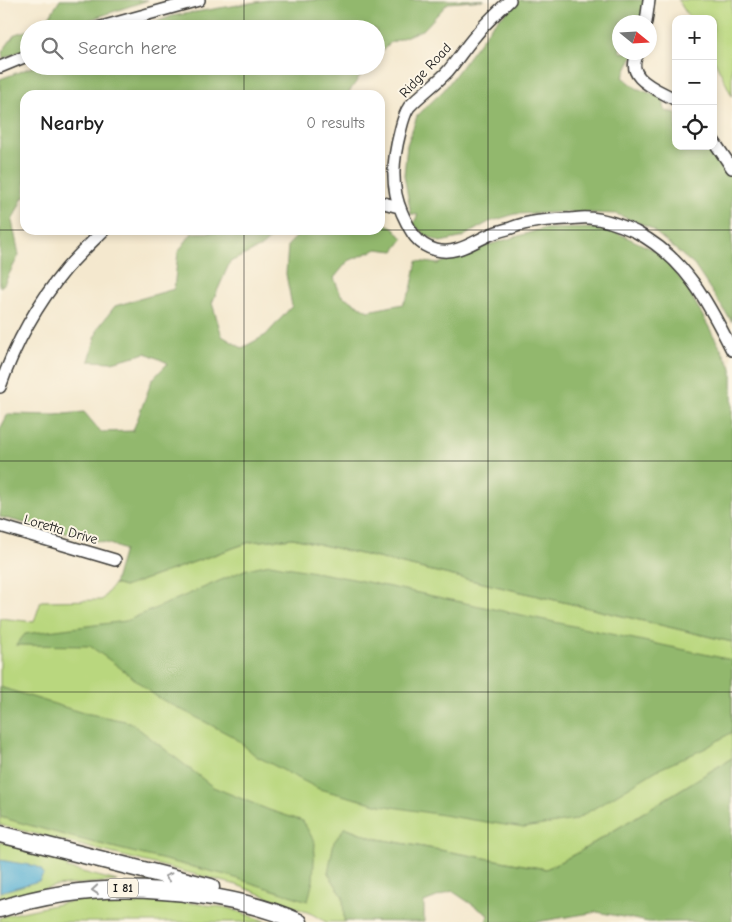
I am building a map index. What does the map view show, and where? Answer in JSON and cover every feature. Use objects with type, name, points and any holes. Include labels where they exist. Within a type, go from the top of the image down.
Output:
[{"type":"highway","points":[[0,834],[213,888],[247,903]]},
{"type":"highway","name":"I 81","points":[[0,909],[53,895],[121,888],[175,891],[247,903],[299,922]]},
{"type":"street","points":[[127,20],[199,0]]},
{"type":"street","name":"Ridge Road","points":[[510,0],[474,36],[442,78],[408,108],[402,121],[393,166],[395,189],[399,206],[415,239],[423,246],[437,250],[452,251],[489,235],[537,221],[588,218],[622,225],[648,238],[662,248],[685,270],[706,302],[732,350]]},
{"type":"street","points":[[647,15],[649,0]]},
{"type":"street","points":[[0,67],[20,59]]},
{"type":"street","points":[[634,60],[636,74],[672,97]]},
{"type":"street","points":[[717,146],[732,168]]},
{"type":"street","points":[[385,203],[399,206]]},
{"type":"street","points":[[0,387],[15,348],[42,301],[67,268],[99,235]]},
{"type":"street","name":"Loretta Drive","points":[[0,526],[114,560]]},
{"type":"green space","points":[[60,0],[148,0],[89,20],[45,20],[49,17]]},
{"type":"green space","points":[[268,0],[484,0],[448,3],[424,29],[390,43],[385,48],[385,20],[162,20],[172,16]]},
{"type":"green space","points":[[520,0],[646,0],[644,15],[612,15],[612,60],[631,60],[623,77],[636,88],[663,98],[665,111],[672,112],[672,150],[714,150],[732,177],[732,322],[694,265],[649,227],[616,214],[569,212],[515,214],[489,222],[460,238],[440,242],[425,235],[413,224],[418,215],[411,214],[404,175],[407,145],[417,116],[444,90],[493,24]]},
{"type":"green space","points":[[678,0],[732,0],[732,96],[717,65],[717,15],[687,15]]},
{"type":"green space","points":[[20,33],[20,51],[3,59],[2,52],[15,34]]},
{"type":"green space","points":[[20,72],[20,75],[361,75],[350,90],[20,90],[20,204],[12,221],[19,255],[4,284],[0,287],[0,79]]},
{"type":"green space","points":[[385,224],[394,228],[403,239],[394,251],[377,249],[348,261],[334,278],[341,295],[368,311],[403,304],[411,290],[417,261],[438,264],[485,246],[542,229],[607,228],[658,252],[685,284],[732,369],[732,642],[293,538],[250,542],[124,587],[114,584],[124,550],[110,544],[0,517],[0,429],[8,414],[55,415],[84,412],[101,432],[133,431],[152,380],[168,363],[146,353],[112,362],[89,361],[98,328],[115,306],[174,289],[178,252],[191,235],[274,235],[261,247],[230,262],[212,303],[222,336],[242,348],[266,335],[292,306],[286,274],[288,245],[298,235],[385,235]]},
{"type":"green space","points":[[293,538],[732,642],[732,758],[579,852],[546,869],[373,838],[345,827],[328,872],[343,897],[345,922],[326,922],[312,914],[237,885],[0,825],[0,618],[34,622],[41,601],[102,600],[114,584],[124,587],[250,542]]},
{"type":"green space","points":[[270,564],[353,579],[732,660],[732,732],[706,748],[657,770],[575,820],[524,828],[380,805],[319,789],[256,756],[234,737],[157,697],[90,646],[16,645],[25,634],[126,621],[247,569]]},
{"type":"green space","points":[[0,687],[80,712],[130,722],[213,787],[269,810],[303,821],[315,843],[313,880],[308,901],[226,875],[75,838],[0,817]]},
{"type":"green space","points":[[732,758],[732,922],[649,922],[597,912],[536,922],[486,922],[488,915],[452,891],[424,902],[424,922],[344,921],[343,897],[328,873],[334,842],[345,827],[373,838],[546,869],[579,852]]},
{"type":"green space","points":[[0,842],[92,863],[69,862],[67,868],[117,881],[55,886],[0,902]]},
{"type":"green space","points":[[154,898],[229,908],[267,922],[0,922],[0,918],[8,915],[77,900]]},
{"type":"water","points":[[0,860],[35,866],[40,868],[44,874],[39,881],[0,892]]}]
